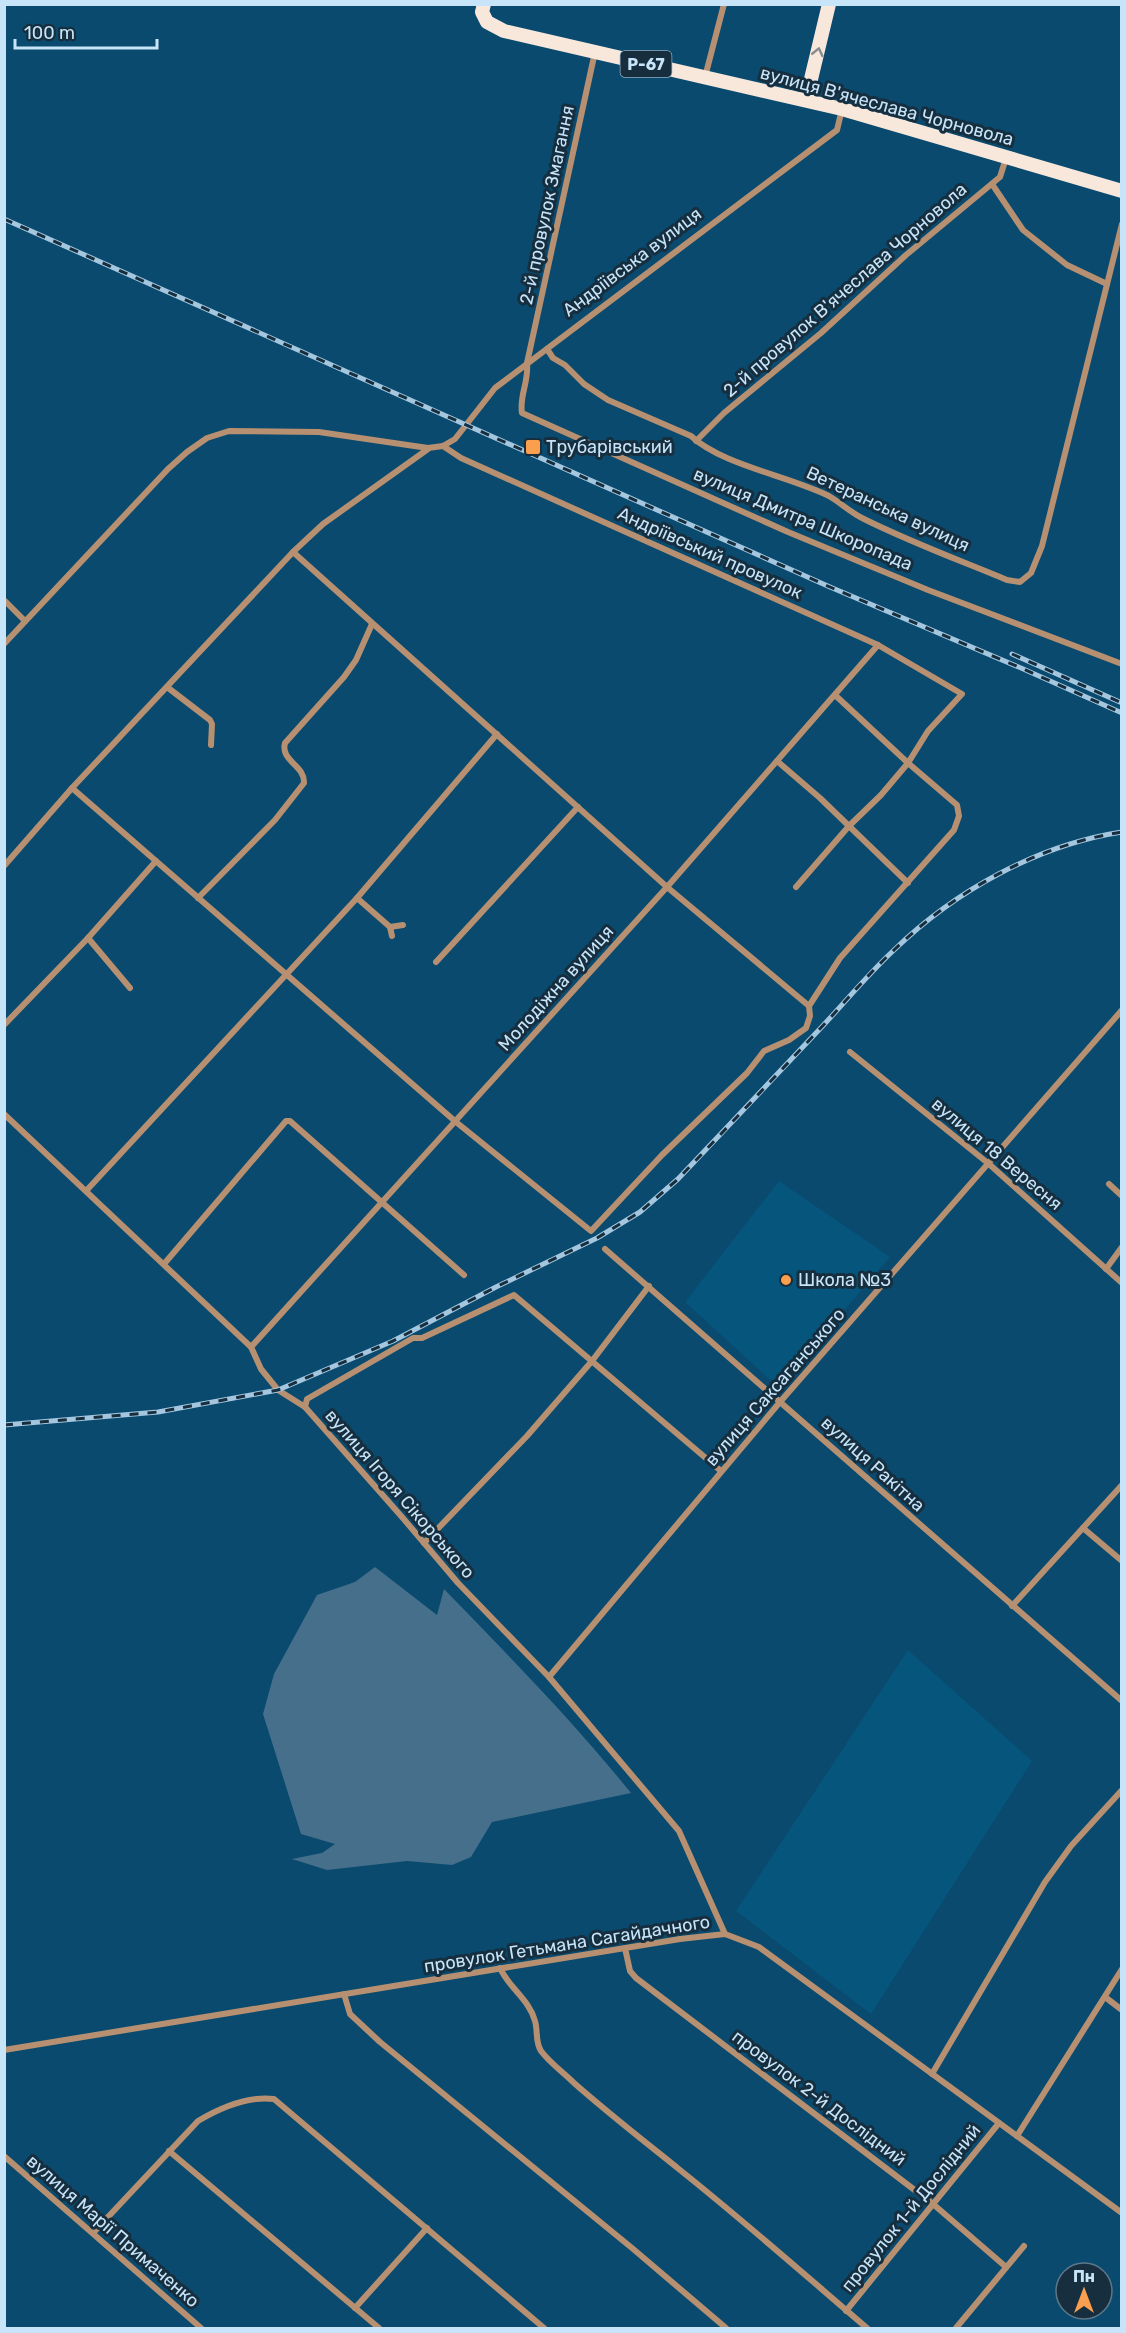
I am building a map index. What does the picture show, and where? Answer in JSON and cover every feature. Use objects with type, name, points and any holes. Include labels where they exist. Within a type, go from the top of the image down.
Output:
[{"type":"main road","name":"вулиця В'ячеслава Чорновола","points":[[484,4],[482,12],[487,22],[504,31],[842,109],[1122,191]]},
{"type":"main road","points":[[806,100],[829,4]]},
{"type":"street","points":[[705,78],[724,4]]},
{"type":"street","name":"2-й провулок Змагання","points":[[527,363],[595,52]]},
{"type":"street","name":"Андріївська вулиця","points":[[443,446],[455,439],[495,388],[837,130],[842,109]]},
{"type":"street","name":"2-й провулок В'ячеслава Чорновола","points":[[696,441],[724,413],[821,333],[906,255],[1000,177],[1006,158]]},
{"type":"street","points":[[992,184],[1023,230],[1067,265],[1107,284]]},
{"type":"street","name":"Ветеранська вулиця","points":[[547,349],[553,358],[565,365],[584,384],[608,400],[691,436],[699,445],[830,496],[862,518],[1007,580],[1020,582],[1032,573],[1042,546],[1122,224]]},
{"type":"street","name":"вулиця Дмитра Шкоропада","points":[[527,363],[528,377],[520,403],[522,413],[788,532],[928,590],[1122,664]]},
{"type":"street","points":[[4,644],[168,469],[207,438],[229,431],[319,432],[428,448],[443,446]]},
{"type":"street","name":"Андріївський провулок","points":[[443,446],[461,458],[878,645],[962,694],[928,731],[908,763]]},
{"type":"street","points":[[4,866],[72,788],[293,552],[323,524],[428,448]]},
{"type":"street","points":[[293,552],[667,887],[809,1006]]},
{"type":"street","points":[[4,600],[25,621]]},
{"type":"street","points":[[198,898],[275,820],[304,783],[301,771],[283,750],[285,743],[344,677],[356,660],[372,624]]},
{"type":"street","name":"Молодіжна вулиця","points":[[251,1347],[667,887],[878,645]]},
{"type":"street","points":[[167,687],[210,720],[212,724],[211,745]]},
{"type":"street","points":[[72,788],[456,1122],[591,1231],[663,1155],[747,1073],[764,1051],[789,1040],[806,1028],[810,1016],[809,1006],[840,958],[954,830],[959,816],[957,806],[835,695]]},
{"type":"street","points":[[86,1191],[357,898],[497,734]]},
{"type":"street","points":[[777,761],[908,883]]},
{"type":"street","points":[[796,887],[908,763]]},
{"type":"street","points":[[436,962],[578,807]]},
{"type":"street","points":[[4,1025],[88,938],[156,861]]},
{"type":"street","points":[[357,898],[390,927],[392,936]]},
{"type":"street","points":[[390,927],[403,925]]},
{"type":"street","points":[[88,938],[130,988]]},
{"type":"street","name":"вулиця Саксаганського","points":[[549,1677],[780,1402],[1122,1010]]},
{"type":"street","name":"вулиця 18 Вересня","points":[[850,1052],[989,1164],[1122,1283]]},
{"type":"street","name":"вулиця Ігоря Сікорського","points":[[4,1114],[251,1347],[261,1369],[278,1390],[305,1407],[458,1583],[549,1677],[679,1831],[725,1934]]},
{"type":"street","points":[[164,1264],[286,1121],[290,1121],[464,1275]]},
{"type":"street","points":[[1109,1184],[1122,1196]]},
{"type":"street","points":[[1106,1269],[1122,1247]]},
{"type":"street","name":"вулиця Ракітна","points":[[605,1249],[1122,1701]]},
{"type":"street","points":[[424,1543],[527,1436],[592,1361],[649,1286]]},
{"type":"street","points":[[305,1407],[307,1400],[413,1338],[422,1338],[514,1295],[721,1471]]},
{"type":"street","points":[[1012,1606],[1122,1485]]},
{"type":"street","points":[[1083,1528],[1122,1561]]},
{"type":"street","points":[[932,2074],[1045,1882],[1071,1846],[1122,1790]]},
{"type":"street","name":"провулок Гетьмана Сагайдачного","points":[[4,2050],[500,1968],[725,1934],[759,1947],[1122,2213]]},
{"type":"street","name":"провулок 2-й Дослідний","points":[[625,1948],[630,1971],[636,1978],[933,2204],[1006,2267]]},
{"type":"street","points":[[500,1968],[505,1979],[519,1992],[528,2005],[536,2021],[536,2038],[541,2051],[558,2068],[730,2210],[867,2328]]},
{"type":"street","points":[[1017,2136],[1122,1970]]},
{"type":"street","points":[[344,1994],[350,2014],[380,2042],[726,2328]]},
{"type":"street","points":[[1105,1997],[1122,2010]]},
{"type":"street","points":[[93,2233],[198,2121],[215,2111],[260,2098],[274,2099],[544,2328]]},
{"type":"street","name":"провулок 1-й Дослідний","points":[[846,2311],[999,2123]]},
{"type":"street","points":[[169,2151],[379,2328]]},
{"type":"street","name":"вулиця Марії Примаченко","points":[[4,2156],[201,2328]]},
{"type":"street","points":[[355,2308],[427,2228]]},
{"type":"street","points":[[956,2328],[1023,2246]]},
{"type":"shaded area","name":"Школа №3","points":[[779,1181],[890,1257],[778,1387],[685,1302]]},
{"type":"shaded area","points":[[375,1567],[437,1615],[444,1589],[563,1714],[631,1793],[492,1822],[471,1857],[452,1865],[407,1861],[327,1870],[292,1859],[322,1853],[335,1844],[301,1834],[263,1714],[274,1674],[317,1595],[355,1582]]},
{"type":"shaded area","points":[[908,1650],[1032,1761],[871,2014],[736,1911]]},
{"type":"railway","points":[[4,219],[830,587],[1122,713]]},
{"type":"railway","points":[[1012,654],[1122,703]]},
{"type":"railway","points":[[4,1425],[158,1412],[278,1390],[393,1341],[597,1238],[640,1212],[678,1179],[884,960],[943,908],[999,874],[1029,859],[1090,838],[1122,832]]},
{"type":"place","name":"Трубарівський","points":[[533,447]]},
{"type":"place","name":"Школа №3","points":[[786,1280]]}]
